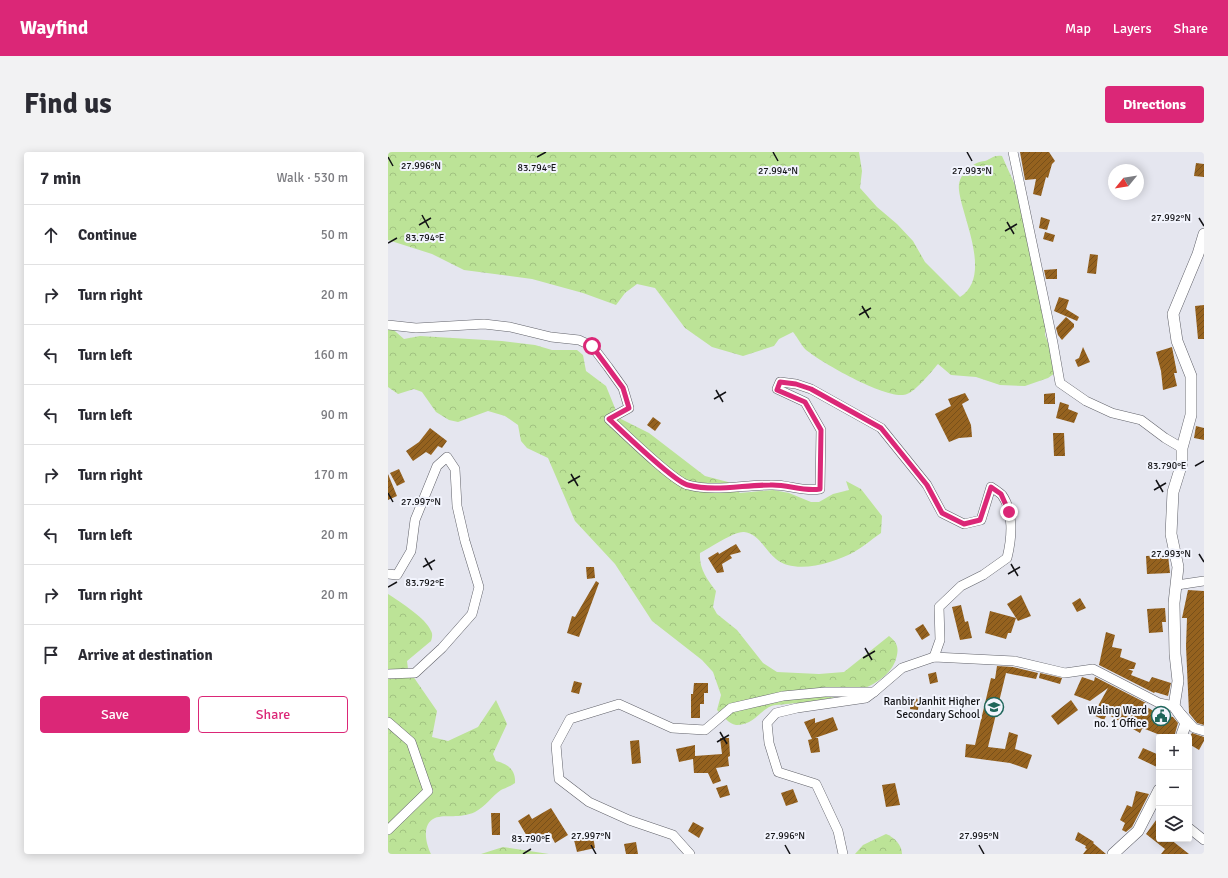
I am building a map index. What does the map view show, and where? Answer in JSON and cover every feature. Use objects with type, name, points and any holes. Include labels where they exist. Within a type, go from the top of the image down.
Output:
[{"type":"street","points":[[1013,152],[1052,335],[1060,383],[1086,400],[1112,413],[1141,420],[1165,438],[1182,448]]},
{"type":"street","points":[[1182,734],[1186,723],[1174,706],[1178,681],[1175,654],[1174,603],[1178,567],[1171,534],[1173,492],[1182,463],[1182,448],[1192,415],[1191,376],[1177,341],[1173,314],[1204,234]]},
{"type":"street","points":[[388,325],[416,328],[484,324],[510,327],[551,337],[579,340],[592,346],[623,388],[629,408],[609,419],[660,466],[686,485],[719,489],[750,485],[780,484],[810,491],[820,489],[821,430],[805,402],[777,390],[780,382],[796,384],[811,389],[881,428],[927,485],[942,513],[964,524],[980,520],[991,487],[1001,494],[1009,512],[1011,539],[1007,558],[983,575],[961,586],[939,608],[940,640],[934,657]]},
{"type":"street","points":[[388,574],[397,575],[412,551],[415,520],[437,466],[447,456],[455,469],[457,506],[465,541],[479,587],[472,614],[442,648],[415,673],[388,674]]},
{"type":"street","points":[[1176,585],[1204,581]]},
{"type":"street","points":[[843,854],[838,831],[816,784],[778,772],[768,743],[767,723],[776,713],[797,708],[866,698],[902,668],[934,657],[1014,661],[1065,673],[1093,669],[1160,703],[1174,706],[1194,728],[1204,731]]},
{"type":"street","points":[[690,854],[673,835],[628,820],[589,802],[559,778],[556,745],[570,719],[619,704],[672,728],[704,730],[731,708],[783,696],[826,692],[874,692]]},
{"type":"street","points":[[388,722],[411,742],[428,791],[388,830]]},
{"type":"street","points":[[1113,854],[1138,831],[1156,805]]},
{"type":"street","points":[[1192,830],[1204,840]]},
{"type":"green space","points":[[388,152],[859,152],[862,171],[860,188],[877,207],[897,224],[913,241],[925,262],[960,297],[970,288],[974,275],[975,261],[973,246],[961,202],[959,190],[960,179],[966,170],[975,164],[994,157],[1002,156],[1015,185],[1046,311],[1045,335],[1057,365],[1055,373],[1048,378],[1025,386],[1000,385],[976,377],[951,375],[938,364],[915,389],[907,394],[898,395],[871,387],[825,363],[805,349],[793,332],[779,339],[774,346],[743,356],[712,347],[685,328],[655,288],[637,284],[625,293],[616,305],[583,293],[532,279],[464,270],[432,254],[388,240]]},
{"type":"green space","points":[[388,325],[404,339],[420,336],[502,341],[535,345],[552,350],[577,350],[583,355],[586,371],[606,386],[619,418],[649,433],[705,476],[728,482],[740,493],[773,490],[789,493],[811,502],[819,502],[833,494],[849,490],[846,481],[861,489],[882,516],[881,533],[846,556],[815,566],[804,567],[784,564],[772,556],[754,536],[749,533],[740,532],[700,553],[700,559],[702,569],[716,591],[713,607],[717,614],[737,630],[763,663],[777,672],[819,674],[844,672],[889,636],[896,643],[897,652],[896,659],[889,672],[877,682],[844,695],[807,702],[771,706],[748,722],[736,725],[731,723],[717,710],[721,695],[713,672],[702,660],[652,621],[615,564],[575,521],[548,458],[527,448],[521,441],[518,425],[505,416],[488,411],[458,422],[449,420],[436,412],[422,392],[414,389],[398,394],[388,387]]},
{"type":"green space","points":[[388,594],[406,606],[424,621],[432,632],[431,641],[407,661],[408,669],[437,711],[432,737],[448,741],[478,727],[496,700],[507,724],[493,754],[496,761],[508,766],[513,771],[515,783],[501,790],[475,812],[464,815],[439,817],[431,821],[426,829],[426,840],[431,854],[388,854]]},
{"type":"green space","points":[[886,834],[897,842],[901,848],[902,854],[855,854],[863,845]]},
{"type":"green space","points":[[503,847],[549,854],[481,854]]},
{"type":"building","points":[[1020,152],[1049,152],[1055,161],[1052,164],[1048,178],[1046,177],[1041,196],[1033,194],[1036,179],[1025,180]]},
{"type":"building","points":[[1196,163],[1204,164],[1204,177],[1194,176]]},
{"type":"building","points":[[1041,217],[1050,220],[1047,230],[1039,228]]},
{"type":"building","points":[[1045,232],[1055,235],[1053,242],[1043,239]]},
{"type":"building","points":[[1090,254],[1098,255],[1096,274],[1087,273]]},
{"type":"building","points":[[1057,269],[1057,279],[1046,279],[1044,270]]},
{"type":"building","points":[[1059,297],[1069,300],[1066,309],[1079,317],[1077,321],[1054,311]]},
{"type":"building","points":[[1204,305],[1204,339],[1198,339],[1195,306]]},
{"type":"building","points":[[1066,317],[1074,324],[1074,327],[1062,340],[1058,335],[1056,328]]},
{"type":"building","points":[[1083,347],[1090,362],[1078,367],[1075,360],[1079,358]]},
{"type":"building","points":[[1172,347],[1177,373],[1174,373],[1177,386],[1163,390],[1161,371],[1156,352]]},
{"type":"building","points":[[965,393],[969,400],[962,404],[971,425],[972,437],[959,438],[949,442],[935,414],[951,406],[948,399]]},
{"type":"building","points":[[1055,393],[1055,404],[1044,404],[1044,394]]},
{"type":"building","points":[[1060,402],[1069,405],[1068,409],[1078,413],[1074,423],[1056,418]]},
{"type":"building","points":[[653,417],[661,423],[655,431],[647,425]]},
{"type":"building","points":[[1196,426],[1204,428],[1204,440],[1194,438]]},
{"type":"building","points":[[430,428],[447,441],[442,448],[438,446],[431,455],[426,452],[413,461],[406,451],[419,442]]},
{"type":"building","points":[[1053,433],[1064,433],[1065,456],[1054,456]]},
{"type":"building","points":[[399,469],[405,482],[397,486],[390,473]]},
{"type":"building","points":[[388,474],[397,496],[388,500]]},
{"type":"building","points":[[736,544],[741,552],[730,555],[732,558],[722,564],[724,572],[717,573],[708,558],[718,552],[719,554]]},
{"type":"building","points":[[1168,555],[1170,573],[1147,574],[1146,556]]},
{"type":"building","points":[[586,567],[594,567],[595,578],[587,579]]},
{"type":"building","points":[[596,581],[599,583],[579,637],[567,633],[572,616],[575,617]]},
{"type":"building","points":[[1188,590],[1204,591],[1204,725],[1197,723],[1189,713],[1186,646],[1187,618],[1182,618]]},
{"type":"building","points":[[1021,595],[1031,616],[1018,621],[1007,604]]},
{"type":"building","points":[[1080,598],[1086,608],[1077,612],[1072,603]]},
{"type":"building","points":[[961,605],[965,622],[968,621],[972,638],[960,640],[952,607]]},
{"type":"building","points":[[1165,608],[1166,622],[1162,622],[1163,632],[1149,633],[1147,609]]},
{"type":"building","points":[[990,611],[1016,618],[1011,633],[1008,633],[1006,639],[985,633]]},
{"type":"building","points":[[923,624],[930,635],[922,640],[915,629]]},
{"type":"building","points":[[1106,632],[1115,635],[1112,647],[1122,649],[1120,657],[1136,663],[1134,669],[1128,669],[1133,671],[1131,675],[1149,682],[1152,677],[1171,683],[1168,696],[1154,693],[1099,665]]},
{"type":"building","points":[[997,666],[1013,667],[1038,673],[1036,679],[1006,673],[988,747],[1005,749],[1009,732],[1018,735],[1015,749],[1032,755],[1027,769],[1010,763],[965,757],[966,744],[975,745],[991,678],[995,679]]},
{"type":"building","points":[[936,672],[938,682],[930,684],[928,674]]},
{"type":"building","points":[[1040,673],[1062,678],[1060,684],[1039,678]]},
{"type":"building","points":[[1082,677],[1094,681],[1095,677],[1148,704],[1147,707],[1158,714],[1173,717],[1178,723],[1175,734],[1158,734],[1145,729],[1142,729],[1140,733],[1107,714],[1104,720],[1093,715],[1108,688],[1090,701],[1074,695]]},
{"type":"building","points":[[574,681],[582,683],[579,694],[571,692]]},
{"type":"building","points":[[694,683],[708,683],[708,693],[704,693],[704,704],[700,704],[700,718],[691,718],[691,694],[693,694]]},
{"type":"building","points":[[911,698],[919,699],[918,710],[910,709]]},
{"type":"building","points":[[1071,700],[1078,710],[1058,725],[1051,716]]},
{"type":"building","points":[[833,717],[838,730],[815,738],[818,738],[820,752],[811,753],[808,740],[812,739],[804,722],[815,718],[815,723]]},
{"type":"building","points":[[1191,734],[1204,737],[1204,741],[1199,750],[1192,746]]},
{"type":"building","points":[[720,738],[729,738],[730,756],[728,757],[729,766],[716,768],[721,781],[713,784],[708,773],[694,773],[693,759],[679,762],[676,749],[695,745],[695,756],[722,754]]},
{"type":"building","points":[[639,740],[641,763],[632,764],[630,741]]},
{"type":"building","points":[[1143,748],[1156,754],[1156,767],[1138,758]]},
{"type":"building","points":[[895,783],[900,805],[886,807],[882,785]]},
{"type":"building","points":[[727,785],[730,795],[720,798],[716,788]]},
{"type":"building","points":[[793,789],[798,802],[786,806],[781,793]]},
{"type":"building","points":[[1136,791],[1149,794],[1132,827],[1126,832],[1122,830],[1125,823],[1120,820],[1127,805],[1132,807]]},
{"type":"building","points":[[551,808],[568,835],[555,843],[549,832],[531,843],[518,821],[529,814],[532,819]]},
{"type":"building","points":[[491,813],[500,813],[500,835],[492,835]]},
{"type":"building","points":[[1156,820],[1156,842],[1146,834]]},
{"type":"building","points":[[693,822],[704,828],[699,838],[688,831]]},
{"type":"building","points":[[1078,832],[1094,842],[1093,843],[1106,854],[1083,854],[1087,849],[1085,848],[1086,846],[1075,840]]},
{"type":"building","points":[[593,836],[595,848],[577,852],[574,840]]},
{"type":"building","points":[[636,842],[638,854],[626,854],[624,844]]},
{"type":"building","points":[[1156,842],[1174,842],[1189,854],[1161,854],[1165,849]]},
{"type":"place","name":"Ranbir Janhit Higher Secondary School","points":[[994,707]]},
{"type":"place","name":"Waling Ward no. 1 Office","points":[[1161,716]]},
{"type":"route","points":[[592,346],[623,388],[629,408],[609,419],[660,466],[686,485],[719,489],[750,485],[780,484],[810,491],[820,489],[821,430],[805,402],[777,390],[780,382],[796,384],[811,389],[881,428],[927,485],[942,513],[964,524],[980,520],[991,487],[1001,494],[1009,512]]}]
